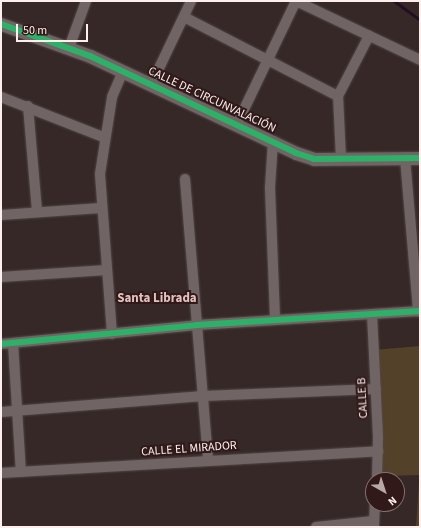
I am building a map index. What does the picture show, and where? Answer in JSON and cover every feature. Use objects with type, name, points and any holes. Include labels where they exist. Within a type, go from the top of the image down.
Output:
[{"type":"street","points":[[69,48],[86,1]]},
{"type":"street","points":[[151,84],[191,1]]},
{"type":"street","points":[[236,124],[296,1],[420,60]]},
{"type":"street","points":[[184,17],[338,96]]},
{"type":"street","name":"CALLE DE CIRCUNVALACIÓN","points":[[1,24],[69,48],[123,71],[314,159],[420,158]]},
{"type":"street","points":[[340,159],[338,96],[369,36]]},
{"type":"street","points":[[112,334],[101,208],[100,174],[104,137],[112,96],[123,71]]},
{"type":"street","points":[[1,97],[28,106],[104,137]]},
{"type":"street","points":[[28,106],[38,212]]},
{"type":"street","points":[[273,141],[270,188],[275,319]]},
{"type":"street","points":[[1,344],[197,325],[419,311],[405,158]]},
{"type":"street","points":[[185,179],[208,460]]},
{"type":"street","points":[[1,215],[101,208]]},
{"type":"street","points":[[1,277],[106,270]]},
{"type":"street","name":"CALLE B","points":[[372,314],[376,389],[377,472]]},
{"type":"street","points":[[13,343],[21,472]]},
{"type":"street","points":[[1,412],[203,396],[376,389]]},
{"type":"street","name":"CALLE EL MIRADOR","points":[[1,473],[378,451]]},
{"type":"street","points":[[316,527],[374,524],[375,512]]},
{"type":"shaded area","points":[[420,346],[420,475],[405,475],[405,472],[382,472],[374,350]]},
{"type":"shaded area","points":[[420,481],[420,527],[416,527],[419,482]]},
{"type":"waterway","points":[[394,1],[420,20]]},
{"type":"cycle path","points":[[1,24],[90,56],[296,153],[314,159],[420,158]]},
{"type":"cycle path","points":[[1,344],[197,325],[420,311]]},
{"type":"district","name":"Santa Librada","points":[[157,298]]}]
